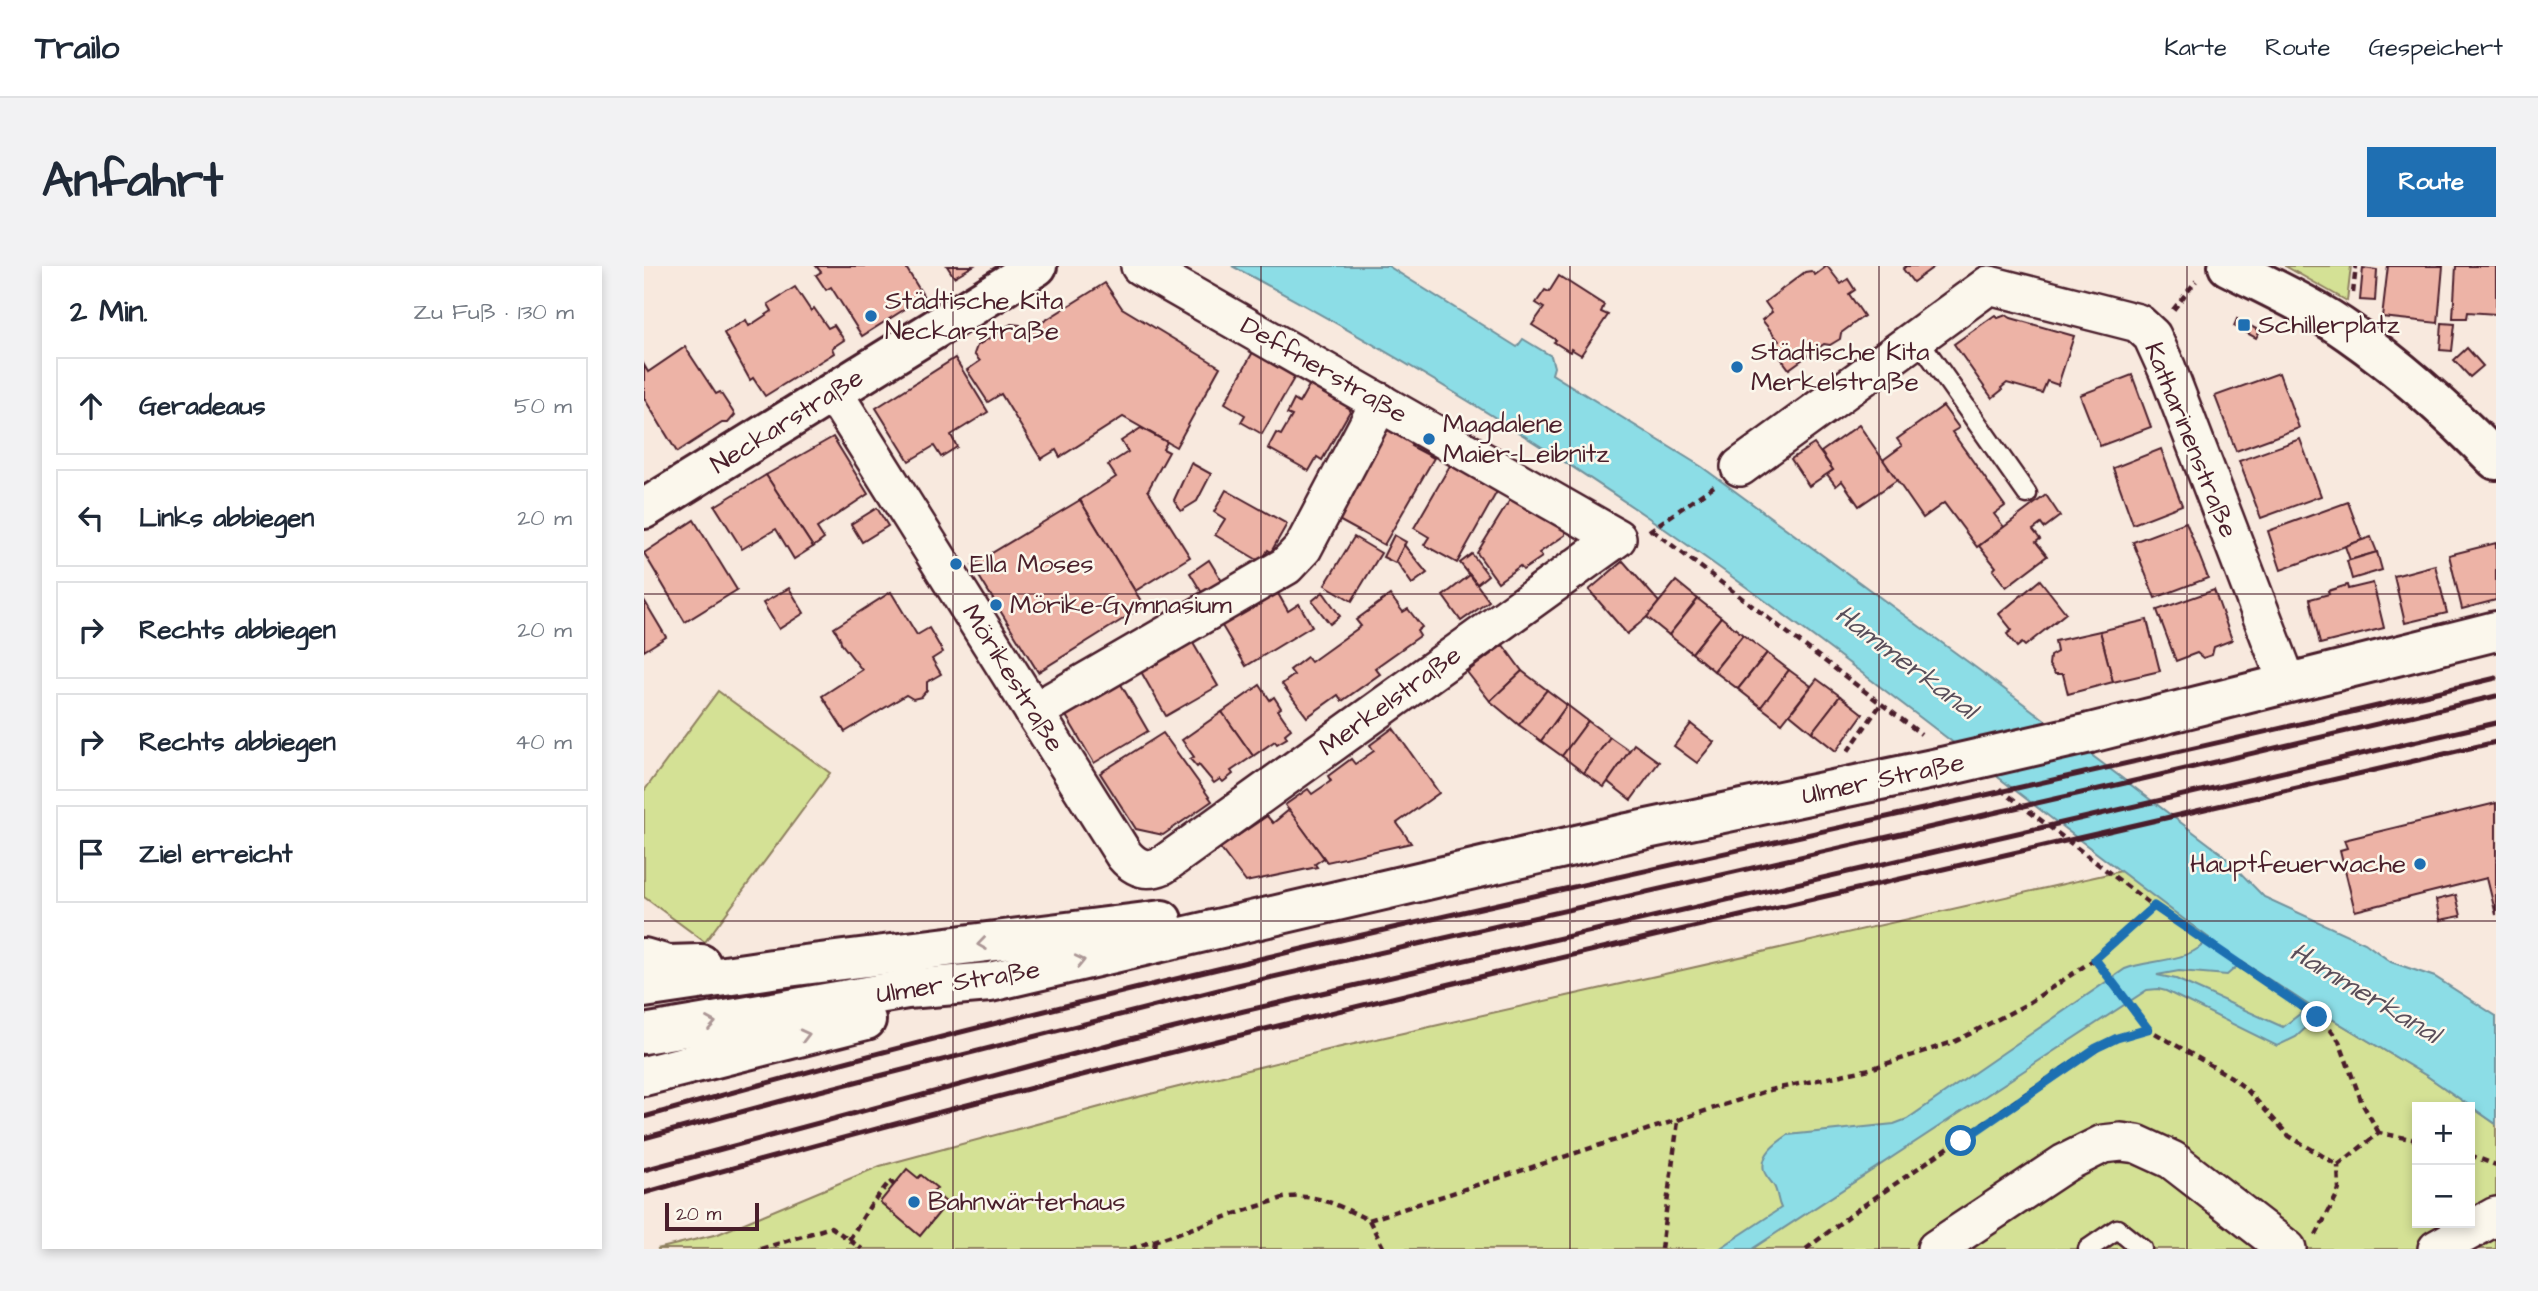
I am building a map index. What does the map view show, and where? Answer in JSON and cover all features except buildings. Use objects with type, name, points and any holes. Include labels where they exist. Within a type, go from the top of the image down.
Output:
[{"type":"main road","name":"Neckarstraße","points":[[644,509],[1037,266]]},
{"type":"main road","points":[[2214,271],[2285,295],[2348,331],[2420,389],[2496,460]]},
{"type":"main road","name":"Ulmer Straße","points":[[644,1034],[907,989],[990,982],[1628,833],[2090,733],[2496,631]]},
{"type":"main road","name":"Ulmer Straße","points":[[644,988],[772,969],[895,956],[1206,914],[1268,917]]},
{"type":"main road","points":[[644,958],[668,965],[745,962],[772,969]]},
{"type":"main road","points":[[644,1076],[887,1015],[990,982]]},
{"type":"street","name":"Deffnerstraße","points":[[1140,266],[1380,402],[1634,534]]},
{"type":"street","points":[[1740,467],[1918,339],[1992,275]]},
{"type":"street","name":"Katharinenstraße","points":[[1992,275],[2138,323],[2152,336],[2168,369],[2287,682]]},
{"type":"street","name":"Mörikestraße","points":[[833,392],[1130,861],[1146,869],[1163,865]]},
{"type":"street","points":[[1034,712],[1286,566],[1303,548],[1380,402]]},
{"type":"street","name":"Merkelstraße","points":[[1163,865],[1634,534]]},
{"type":"street","points":[[1950,1245],[2084,1152],[2103,1144],[2121,1142],[2137,1144],[2172,1160],[2291,1246]]},
{"type":"street","points":[[2437,1249],[2496,1216]]},
{"type":"lane","points":[[1918,339],[2027,494]]},
{"type":"lane","points":[[2088,1249],[2117,1229],[2142,1249]]},
{"type":"path","points":[[2152,336],[2214,271]]},
{"type":"path","points":[[1740,467],[1634,534],[1919,732]]},
{"type":"path","points":[[1847,752],[1881,704]]},
{"type":"path","points":[[1997,786],[2154,906],[2326,1024],[2339,1041],[2362,1103],[2379,1133]]},
{"type":"path","points":[[1369,1220],[1770,1090],[1870,1069],[1956,1041],[2027,1004],[2095,959],[2154,906]]},
{"type":"path","points":[[2095,959],[2148,1029],[2231,1077],[2246,1089],[2289,1136],[2338,1165]]},
{"type":"path","points":[[1806,1249],[1857,1210],[2076,1060],[2117,1038],[2148,1029]]},
{"type":"path","points":[[1661,1249],[1678,1121]]},
{"type":"path","points":[[2338,1165],[2379,1133],[2412,1139]]},
{"type":"path","points":[[2475,1157],[2496,1165]]},
{"type":"path","points":[[2291,1246],[2337,1195],[2338,1165]]},
{"type":"path","points":[[849,1240],[890,1181],[894,1185]]},
{"type":"path","points":[[1130,1249],[1283,1198],[1301,1195],[1320,1198],[1369,1220],[1384,1249]]},
{"type":"path","points":[[761,1249],[831,1227],[862,1249]]},
{"type":"path","points":[[1154,1249],[1155,1241]]},
{"type":"green space","points":[[2285,266],[2351,266],[2347,301]]},
{"type":"green space","points":[[718,691],[830,773],[705,942],[644,897],[644,791]]},
{"type":"green space","points":[[2121,871],[2242,962],[2311,1006],[2306,1010],[2316,1017],[2322,1013],[2427,1076],[2464,1102],[2412,1102],[2412,1228],[2475,1228],[2475,1109],[2496,1124],[2496,1249],[657,1249],[718,1234],[880,1166],[1126,1100],[1332,1049]]},
{"type":"water","name":"Hammerkanal","points":[[1232,266],[1388,266],[1517,347],[1523,339],[1551,356],[1554,367],[1552,374],[1702,467],[1979,670],[2221,853],[2264,897],[2365,943],[2391,962],[2435,977],[2496,1016],[2496,1124],[2475,1109],[2475,1102],[2464,1102],[2427,1076],[2322,1013],[2296,1037],[2277,1046],[2166,991],[2147,990],[1752,1249],[1719,1249],[1781,1208],[1763,1165],[1770,1150],[1788,1135],[1894,1124],[1907,1119],[2125,969],[2182,956],[2202,946],[2209,938],[1789,618],[1718,567],[1596,482],[1390,355]],"holes":[[[2242,962],[2310,1006],[2283,1027],[2176,979],[2157,975],[2179,971],[2227,975]]]},
{"type":"railway","points":[[644,1117],[1104,996],[1336,941],[2496,678]]},
{"type":"railway","points":[[644,1138],[1238,985],[2496,696]]},
{"type":"railway","points":[[644,1170],[1126,1040],[1244,1011],[2496,723]]},
{"type":"railway","points":[[644,1193],[1104,1069],[1335,1012],[2496,742]]},
{"type":"place","name":"Städtische Kita Neckarstraße","points":[[871,316]]},
{"type":"place","name":"Schillerplatz","points":[[2244,325]]},
{"type":"place","name":"Städtische Kita Merkelstraße","points":[[1737,367]]},
{"type":"place","name":"Magdalene Maier-Leibnitz","points":[[1429,439]]},
{"type":"place","name":"Ella Moses","points":[[956,564]]},
{"type":"place","name":"Mörike-Gymnasium","points":[[996,605]]},
{"type":"place","name":"Hauptfeuerwache","points":[[2420,864]]},
{"type":"place","name":"Bahnwärterhaus","points":[[914,1202]]},
{"type":"route","points":[[1961,1141],[2096,1048],[2117,1038],[2148,1029],[2095,959],[2154,906],[2317,1017]]}]
